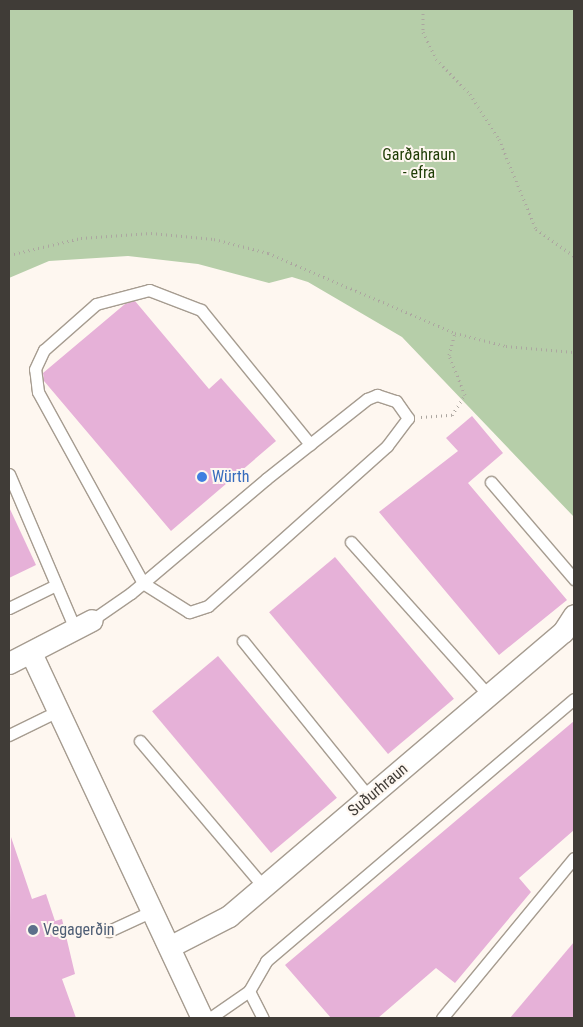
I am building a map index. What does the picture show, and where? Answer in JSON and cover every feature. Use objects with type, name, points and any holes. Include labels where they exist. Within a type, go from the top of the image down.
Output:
[{"type":"street","name":"Suðurhraun","points":[[169,947],[229,916],[563,632],[574,616]]},
{"type":"street","points":[[9,663],[84,624]]},
{"type":"street","points":[[31,653],[202,1018]]},
{"type":"lane","points":[[9,474],[56,585],[84,624],[143,583],[310,444],[377,394],[396,401],[408,418],[388,446],[208,606],[189,612],[143,583],[38,392],[35,369],[44,350],[96,304],[129,292],[149,290],[182,299],[200,310],[310,444]]},
{"type":"lane","points":[[491,482],[574,579]]},
{"type":"lane","points":[[351,542],[488,696]]},
{"type":"lane","points":[[9,608],[56,585]]},
{"type":"lane","points":[[243,642],[369,797]]},
{"type":"lane","points":[[210,1018],[249,991],[266,961],[574,699]]},
{"type":"lane","points":[[9,735],[58,710]]},
{"type":"lane","points":[[140,741],[264,887]]},
{"type":"lane","points":[[442,1018],[574,858]]},
{"type":"lane","points":[[109,931],[152,911]]},
{"type":"lane","points":[[249,991],[263,1018]]},
{"type":"path","points":[[423,9],[423,32],[436,59],[470,94],[499,140],[536,229],[574,256]]},
{"type":"path","points":[[9,255],[81,238],[151,233],[214,239],[268,253],[455,333],[506,346],[574,352]]},
{"type":"path","points":[[408,418],[452,416],[465,395],[449,355],[455,333]]},
{"type":"green space","name":"Garðahraun - efra","points":[[9,9],[574,9],[574,517],[402,337],[308,282],[292,277],[269,283],[198,264],[128,256],[49,261],[9,278]]},
{"type":"building","points":[[135,301],[209,389],[221,378],[276,441],[171,531],[44,381],[43,373],[125,304]]},
{"type":"building","points":[[472,416],[503,453],[468,483],[567,600],[499,655],[379,512],[458,451],[446,438]]},
{"type":"building","points":[[9,507],[36,565],[9,578]]},
{"type":"building","points":[[335,557],[454,699],[388,754],[269,612]]},
{"type":"building","points":[[218,656],[337,798],[271,853],[152,711]]},
{"type":"building","points":[[574,721],[574,830],[519,878],[531,892],[455,983],[436,968],[378,1018],[331,1018],[285,965]]},
{"type":"building","points":[[11,837],[32,899],[46,894],[55,921],[62,919],[75,974],[62,979],[76,1018],[9,1018]]},
{"type":"building","points":[[574,942],[574,1018],[510,1018]]},
{"type":"place","name":"Würth","points":[[202,477]]},
{"type":"place","name":"Vegagerðin","points":[[33,930]]}]
